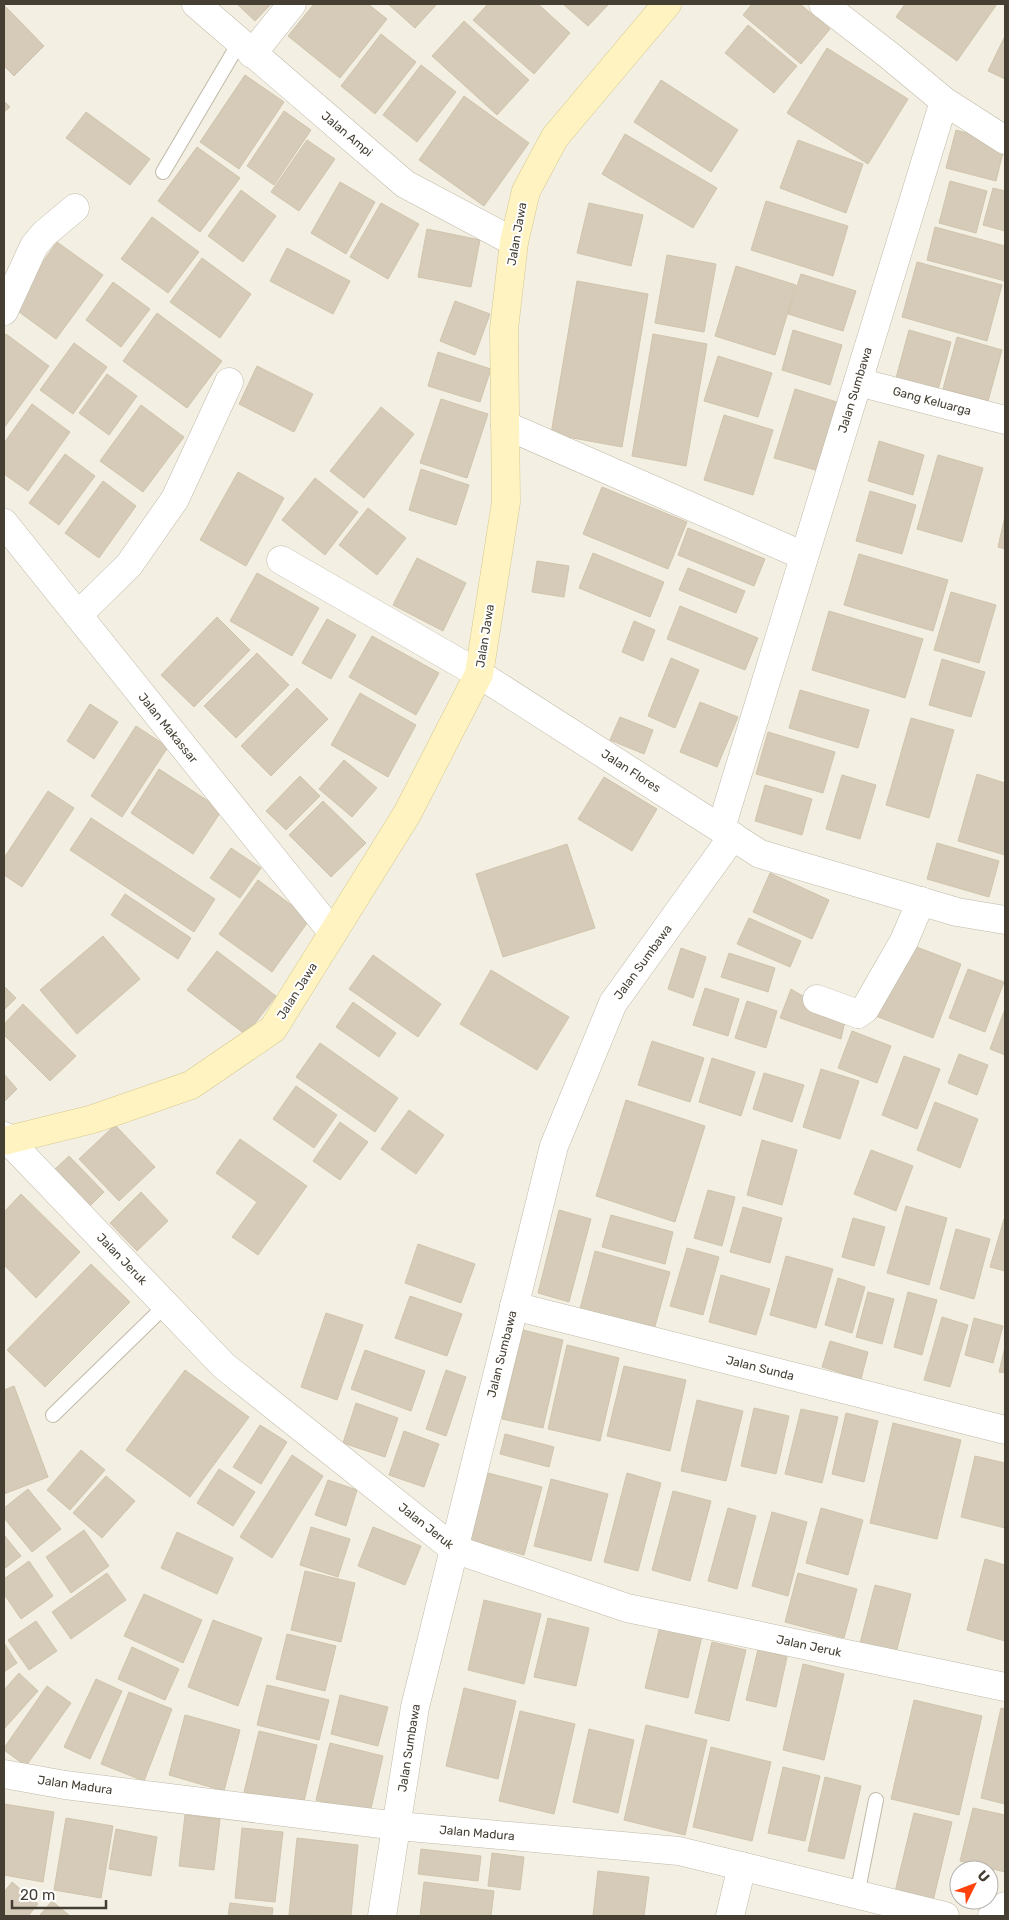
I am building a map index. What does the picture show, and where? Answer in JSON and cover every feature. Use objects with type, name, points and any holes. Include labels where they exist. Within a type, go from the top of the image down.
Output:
[{"type":"street","name":"Jalan Ampi","points":[[196,4],[405,184],[514,242]]},
{"type":"street","points":[[246,48],[292,4]]},
{"type":"street","name":"Jalan Jawa","points":[[5,1139],[93,1119],[191,1085],[273,1029],[407,814],[479,674],[506,502],[504,329],[514,242],[526,191],[555,137],[668,4]]},
{"type":"street","points":[[823,4],[944,101],[1005,140]]},
{"type":"street","name":"Jalan Sumbawa","points":[[382,1916],[398,1826],[415,1707],[554,1146],[613,1003],[727,832],[804,556],[944,101]]},
{"type":"street","points":[[4,311],[34,246],[44,234],[76,208]]},
{"type":"street","points":[[78,615],[129,565],[175,499],[229,382]]},
{"type":"street","name":"Gang Keluarga","points":[[858,382],[1005,420]]},
{"type":"street","points":[[505,425],[804,556]]},
{"type":"street","name":"Jalan Makassar","points":[[4,523],[333,933]]},
{"type":"street","name":"Jalan Flores","points":[[282,560],[479,674],[760,854],[957,912],[1005,920]]},
{"type":"street","points":[[817,999],[858,1014],[865,1009],[904,941],[921,901]]},
{"type":"street","name":"Jalan Jeruk","points":[[5,1139],[224,1366],[454,1549],[627,1608],[1005,1687]]},
{"type":"street","name":"Jalan Sunda","points":[[514,1306],[1005,1430]]},
{"type":"street","name":"Jalan Madura","points":[[4,1774],[66,1785],[398,1826],[679,1851],[945,1916]]},
{"type":"street","points":[[730,1916],[742,1866]]},
{"type":"lane","points":[[163,172],[246,48]]},
{"type":"lane","points":[[53,1415],[166,1305]]},
{"type":"lane","points":[[857,1895],[876,1800]]},
{"type":"building","points":[[237,4],[271,4],[255,21]]},
{"type":"building","points":[[314,4],[368,4],[387,19],[340,78],[288,36]]},
{"type":"building","points":[[388,4],[437,4],[415,28]]},
{"type":"building","points":[[488,4],[538,4],[570,33],[534,74],[473,20]]},
{"type":"building","points":[[563,4],[609,4],[588,26]]},
{"type":"building","points":[[752,4],[800,4],[830,29],[801,64],[743,15]]},
{"type":"building","points":[[905,4],[997,4],[957,61],[896,17]]},
{"type":"building","points":[[4,5],[44,46],[14,76],[4,66]]},
{"type":"building","points":[[464,21],[529,80],[497,115],[432,56]]},
{"type":"building","points":[[748,25],[797,66],[774,93],[725,53]]},
{"type":"building","points":[[381,34],[416,62],[375,114],[341,86]]},
{"type":"building","points":[[1005,36],[1005,79],[988,71]]},
{"type":"building","points":[[827,48],[908,99],[868,164],[787,113]]},
{"type":"building","points":[[421,65],[456,92],[417,142],[383,115]]},
{"type":"building","points":[[245,75],[284,102],[239,169],[200,142]]},
{"type":"building","points":[[661,80],[738,130],[711,172],[634,122]]},
{"type":"building","points":[[464,96],[529,143],[484,206],[419,160]]},
{"type":"building","points":[[4,101],[10,107],[4,112]]},
{"type":"building","points":[[284,111],[311,130],[274,185],[247,166]]},
{"type":"building","points":[[86,112],[150,159],[130,185],[66,138]]},
{"type":"building","points":[[956,130],[1005,144],[996,181],[946,168]]},
{"type":"building","points":[[625,134],[717,188],[693,228],[602,174]]},
{"type":"building","points":[[307,140],[335,159],[299,211],[271,192]]},
{"type":"building","points":[[798,140],[863,164],[846,213],[780,188]]},
{"type":"building","points":[[197,147],[240,178],[200,232],[158,201]]},
{"type":"building","points":[[950,181],[987,191],[976,233],[939,223]]},
{"type":"building","points":[[340,182],[375,202],[346,254],[311,233]]},
{"type":"building","points":[[993,188],[1005,191],[1005,231],[983,225]]},
{"type":"building","points":[[241,190],[276,216],[243,262],[208,236]]},
{"type":"building","points":[[766,201],[848,226],[833,276],[751,250]]},
{"type":"building","points":[[381,203],[419,224],[388,279],[350,257]]},
{"type":"building","points":[[589,203],[643,215],[631,266],[577,253]]},
{"type":"building","points":[[152,217],[199,252],[168,293],[121,259]]},
{"type":"building","points":[[935,227],[1005,246],[1005,281],[927,260]]},
{"type":"building","points":[[427,229],[480,240],[471,287],[418,277]]},
{"type":"building","points":[[57,242],[103,275],[56,339],[11,306]]},
{"type":"building","points":[[287,248],[350,281],[333,314],[270,281]]},
{"type":"building","points":[[667,255],[716,264],[704,332],[655,323]]},
{"type":"building","points":[[202,258],[251,294],[220,338],[170,302]]},
{"type":"building","points":[[917,262],[1002,285],[987,341],[902,317]]},
{"type":"building","points":[[736,266],[796,285],[775,355],[715,336]]},
{"type":"building","points":[[801,274],[856,291],[843,331],[788,314]]},
{"type":"building","points":[[577,281],[648,294],[622,447],[551,434]]},
{"type":"building","points":[[113,282],[150,309],[121,347],[86,320]]},
{"type":"building","points":[[455,301],[490,314],[475,355],[440,341]]},
{"type":"building","points":[[157,313],[222,361],[187,408],[123,361]]},
{"type":"building","points":[[793,330],[842,345],[830,385],[782,370]]},
{"type":"building","points":[[909,330],[951,342],[938,390],[896,378]]},
{"type":"building","points":[[6,334],[49,366],[4,428],[4,337]]},
{"type":"building","points":[[653,334],[707,344],[686,466],[632,456]]},
{"type":"building","points":[[957,337],[1002,350],[988,401],[943,389]]},
{"type":"building","points":[[74,343],[107,367],[73,414],[40,390]]},
{"type":"building","points":[[438,352],[491,369],[480,402],[428,386]]},
{"type":"building","points":[[718,356],[772,373],[758,417],[704,401]]},
{"type":"building","points":[[257,366],[313,394],[294,432],[239,404]]},
{"type":"building","points":[[107,374],[137,396],[109,435],[79,413]]},
{"type":"building","points":[[795,389],[840,403],[819,471],[774,458]]},
{"type":"building","points":[[441,399],[488,414],[467,478],[420,463]]},
{"type":"building","points":[[32,404],[70,432],[28,491],[4,474],[4,443]]},
{"type":"building","points":[[141,405],[184,437],[143,492],[100,461]]},
{"type":"building","points":[[381,407],[414,434],[364,498],[330,471]]},
{"type":"building","points":[[724,415],[773,430],[753,495],[704,480]]},
{"type":"building","points":[[879,441],[924,455],[913,495],[868,481]]},
{"type":"building","points":[[65,454],[95,476],[59,525],[29,503]]},
{"type":"building","points":[[938,455],[983,468],[962,542],[917,529]]},
{"type":"building","points":[[421,469],[469,485],[456,525],[409,510]]},
{"type":"building","points":[[238,472],[284,498],[246,566],[200,540]]},
{"type":"building","points":[[315,478],[358,512],[325,555],[282,520]]},
{"type":"building","points":[[103,481],[136,506],[99,558],[65,533]]},
{"type":"building","points":[[602,487],[687,522],[668,569],[583,534]]},
{"type":"building","points":[[870,491],[916,505],[902,554],[856,541]]},
{"type":"building","points":[[368,508],[406,538],[377,575],[339,545]]},
{"type":"building","points":[[1005,516],[1005,549],[998,547]]},
{"type":"building","points":[[688,528],[765,559],[754,586],[678,555]]},
{"type":"building","points":[[593,553],[664,582],[650,617],[579,588]]},
{"type":"building","points":[[859,554],[948,580],[933,631],[844,605]]},
{"type":"building","points":[[417,558],[466,583],[443,631],[393,605]]},
{"type":"building","points":[[537,561],[569,566],[564,597],[532,592]]},
{"type":"building","points":[[688,568],[745,591],[736,613],[679,590]]},
{"type":"building","points":[[257,573],[319,608],[292,656],[230,621]]},
{"type":"building","points":[[951,592],[996,605],[979,663],[934,650]]},
{"type":"building","points":[[680,606],[758,638],[745,670],[667,639]]},
{"type":"building","points":[[829,611],[923,639],[905,698],[812,670]]},
{"type":"building","points":[[217,617],[250,650],[194,707],[161,675]]},
{"type":"building","points":[[327,619],[356,635],[331,679],[302,663]]},
{"type":"building","points":[[634,621],[655,630],[643,661],[622,652]]},
{"type":"building","points":[[372,636],[439,673],[416,715],[349,677]]},
{"type":"building","points":[[257,653],[289,685],[236,738],[204,706]]},
{"type":"building","points":[[671,658],[699,670],[675,728],[648,716]]},
{"type":"building","points":[[942,659],[985,672],[971,717],[929,705]]},
{"type":"building","points":[[297,688],[328,719],[271,776],[241,746]]},
{"type":"building","points":[[800,690],[869,710],[858,748],[789,728]]},
{"type":"building","points":[[360,693],[416,725],[388,777],[331,745]]},
{"type":"building","points":[[700,702],[738,717],[717,767],[680,752]]},
{"type":"building","points":[[90,704],[118,722],[94,759],[67,741]]},
{"type":"building","points":[[620,717],[653,730],[644,754],[610,740]]},
{"type":"building","points":[[911,718],[954,730],[929,818],[886,805]]},
{"type":"building","points":[[136,726],[168,747],[122,817],[91,796]]},
{"type":"building","points":[[768,732],[835,752],[823,793],[756,774]]},
{"type":"building","points":[[344,760],[377,788],[352,817],[319,789]]},
{"type":"building","points":[[159,769],[222,810],[193,854],[131,813]]},
{"type":"building","points":[[977,774],[1005,783],[1005,855],[958,841]]},
{"type":"building","points":[[842,775],[876,785],[860,839],[826,829]]},
{"type":"building","points":[[300,776],[320,796],[286,830],[266,811]]},
{"type":"building","points":[[604,777],[657,809],[632,851],[578,819]]},
{"type":"building","points":[[765,785],[812,799],[802,835],[755,821]]},
{"type":"building","points":[[48,791],[74,808],[22,887],[4,875],[4,858]]},
{"type":"building","points":[[323,801],[366,843],[331,877],[289,835]]},
{"type":"building","points":[[91,818],[215,899],[194,932],[70,850]]},
{"type":"building","points":[[937,843],[999,861],[989,897],[927,879]]},
{"type":"building","points":[[567,844],[595,928],[503,957],[476,874]]},
{"type":"building","points":[[231,848],[261,868],[240,898],[210,878]]},
{"type":"building","points":[[770,873],[829,900],[812,939],[753,912]]},
{"type":"building","points":[[258,880],[310,919],[272,972],[219,934]]},
{"type":"building","points":[[125,894],[191,938],[178,959],[111,915]]},
{"type":"building","points":[[749,918],[801,941],[790,967],[737,944]]},
{"type":"building","points":[[103,936],[140,979],[77,1034],[40,990]]},
{"type":"building","points":[[914,946],[961,964],[933,1038],[873,1015]]},
{"type":"building","points":[[681,948],[706,957],[693,998],[668,989]]},
{"type":"building","points":[[217,951],[276,996],[246,1035],[187,990]]},
{"type":"building","points":[[729,953],[775,968],[768,992],[721,977]]},
{"type":"building","points":[[373,955],[441,1004],[418,1037],[349,989]]},
{"type":"building","points":[[968,969],[1004,982],[985,1032],[949,1018]]},
{"type":"building","points":[[491,970],[569,1017],[537,1070],[460,1024]]},
{"type":"building","points":[[4,986],[16,998],[4,1010]]},
{"type":"building","points":[[705,988],[739,999],[728,1036],[693,1025]]},
{"type":"building","points":[[791,989],[845,1021],[841,1039],[780,1018]]},
{"type":"building","points":[[747,1001],[777,1011],[766,1048],[735,1038]]},
{"type":"building","points":[[353,1002],[396,1033],[379,1057],[336,1027]]},
{"type":"building","points":[[23,1004],[76,1056],[50,1081],[4,1035],[4,1024]]},
{"type":"building","points":[[1005,1009],[1005,1055],[990,1049]]},
{"type":"building","points":[[852,1031],[891,1046],[877,1083],[838,1068]]},
{"type":"building","points":[[652,1041],[704,1058],[690,1102],[638,1085]]},
{"type":"building","points":[[320,1043],[398,1098],[375,1132],[296,1077]]},
{"type":"building","points":[[959,1054],[988,1065],[977,1095],[948,1083]]},
{"type":"building","points":[[904,1056],[940,1069],[917,1129],[882,1115]]},
{"type":"building","points":[[712,1058],[755,1072],[741,1116],[699,1102]]},
{"type":"building","points":[[821,1069],[859,1081],[840,1139],[803,1127]]},
{"type":"building","points":[[764,1073],[804,1085],[792,1122],[753,1109]]},
{"type":"building","points":[[4,1074],[17,1089],[4,1102]]},
{"type":"building","points":[[296,1086],[337,1115],[314,1148],[273,1119]]},
{"type":"building","points":[[626,1100],[705,1126],[675,1222],[596,1196]]},
{"type":"building","points":[[935,1102],[978,1119],[960,1168],[917,1150]]},
{"type":"building","points":[[409,1110],[444,1135],[416,1174],[381,1149]]},
{"type":"building","points":[[340,1122],[368,1142],[340,1180],[313,1161]]},
{"type":"building","points":[[115,1125],[155,1167],[119,1201],[79,1159]]},
{"type":"building","points":[[240,1139],[307,1186],[258,1255],[232,1237],[257,1202],[216,1173]]},
{"type":"building","points":[[762,1140],[797,1150],[782,1205],[747,1195]]},
{"type":"building","points":[[871,1150],[913,1166],[896,1211],[854,1194]]},
{"type":"building","points":[[69,1156],[104,1192],[89,1207],[53,1171]]},
{"type":"building","points":[[708,1190],[735,1197],[722,1246],[694,1238]]},
{"type":"building","points":[[141,1192],[168,1221],[137,1251],[110,1223]]},
{"type":"building","points":[[21,1194],[80,1252],[36,1298],[4,1265],[4,1212]]},
{"type":"building","points":[[906,1206],[947,1218],[929,1285],[887,1273]]},
{"type":"building","points":[[743,1207],[782,1218],[770,1263],[730,1252]]},
{"type":"building","points":[[559,1210],[591,1219],[569,1302],[538,1293]]},
{"type":"building","points":[[611,1215],[673,1232],[665,1264],[602,1247]]},
{"type":"building","points":[[853,1218],[885,1227],[874,1266],[842,1257]]},
{"type":"building","points":[[1005,1220],[1005,1271],[990,1267]]},
{"type":"building","points":[[956,1229],[990,1239],[974,1299],[940,1289]]},
{"type":"building","points":[[418,1244],[475,1264],[461,1303],[405,1283]]},
{"type":"building","points":[[687,1248],[719,1257],[703,1315],[670,1306]]},
{"type":"building","points":[[595,1251],[670,1272],[654,1330],[580,1309]]},
{"type":"building","points":[[786,1256],[833,1269],[816,1328],[770,1315]]},
{"type":"building","points":[[91,1264],[130,1302],[45,1387],[7,1350]]},
{"type":"building","points":[[721,1275],[770,1289],[756,1335],[709,1322]]},
{"type":"building","points":[[838,1278],[865,1287],[852,1333],[825,1325]]},
{"type":"building","points":[[868,1292],[894,1299],[882,1344],[856,1337]]},
{"type":"building","points":[[908,1292],[937,1300],[922,1355],[894,1347]]},
{"type":"building","points":[[410,1296],[462,1314],[447,1356],[395,1338]]},
{"type":"building","points":[[326,1313],[363,1325],[337,1400],[301,1387]]},
{"type":"building","points":[[942,1317],[968,1325],[950,1387],[924,1380]]},
{"type":"building","points":[[974,1318],[1003,1326],[993,1363],[965,1355]]},
{"type":"building","points":[[523,1330],[563,1340],[543,1428],[502,1419]]},
{"type":"building","points":[[830,1341],[868,1352],[861,1379],[822,1367]]},
{"type":"building","points":[[567,1345],[619,1358],[600,1441],[548,1429]]},
{"type":"building","points":[[1005,1347],[1005,1373],[999,1372]]},
{"type":"building","points":[[365,1350],[425,1371],[411,1411],[351,1389]]},
{"type":"building","points":[[624,1366],[686,1380],[670,1451],[607,1436]]},
{"type":"building","points":[[185,1370],[249,1417],[190,1497],[126,1450]]},
{"type":"building","points":[[446,1370],[466,1377],[446,1436],[426,1429]]},
{"type":"building","points":[[14,1386],[48,1477],[4,1494],[4,1390]]},
{"type":"building","points":[[697,1400],[743,1411],[726,1481],[681,1471]]},
{"type":"building","points":[[356,1403],[398,1418],[385,1457],[343,1443]]},
{"type":"building","points":[[754,1408],[789,1416],[776,1474],[741,1466]]},
{"type":"building","points":[[801,1409],[838,1417],[822,1483],[785,1474]]},
{"type":"building","points":[[846,1413],[878,1421],[864,1482],[832,1474]]},
{"type":"building","points":[[893,1423],[961,1440],[937,1539],[870,1523]]},
{"type":"building","points":[[260,1425],[287,1442],[261,1484],[233,1467]]},
{"type":"building","points":[[404,1431],[439,1444],[424,1487],[389,1475]]},
{"type":"building","points":[[505,1434],[554,1447],[549,1467],[500,1454]]},
{"type":"building","points":[[81,1450],[105,1470],[70,1510],[47,1490]]},
{"type":"building","points":[[292,1455],[323,1476],[272,1558],[240,1537]]},
{"type":"building","points":[[975,1456],[1005,1463],[1005,1528],[961,1517]]},
{"type":"building","points":[[219,1469],[255,1492],[233,1526],[197,1503]]},
{"type":"building","points":[[488,1473],[542,1487],[524,1555],[470,1540]]},
{"type":"building","points":[[627,1473],[661,1483],[638,1571],[604,1562]]},
{"type":"building","points":[[106,1476],[135,1501],[102,1538],[73,1513]]},
{"type":"building","points":[[551,1479],[608,1494],[591,1561],[534,1546]]},
{"type":"building","points":[[328,1480],[357,1490],[346,1526],[315,1515]]},
{"type":"building","points":[[28,1489],[61,1529],[32,1552],[4,1518],[4,1508]]},
{"type":"building","points":[[673,1491],[711,1501],[690,1581],[652,1570]]},
{"type":"building","points":[[728,1508],[756,1516],[737,1589],[708,1581]]},
{"type":"building","points":[[821,1508],[863,1520],[848,1575],[806,1563]]},
{"type":"building","points":[[772,1512],[807,1522],[788,1596],[752,1586]]},
{"type":"building","points":[[311,1527],[350,1539],[338,1577],[300,1565]]},
{"type":"building","points":[[373,1527],[421,1546],[405,1585],[358,1566]]},
{"type":"building","points":[[84,1530],[109,1566],[71,1593],[46,1557]]},
{"type":"building","points":[[177,1532],[233,1558],[217,1594],[161,1568]]},
{"type":"building","points":[[4,1535],[21,1556],[4,1569]]},
{"type":"building","points":[[985,1559],[1005,1565],[1005,1641],[967,1630]]},
{"type":"building","points":[[29,1561],[53,1596],[21,1619],[4,1594],[4,1579]]},
{"type":"building","points":[[305,1571],[355,1583],[341,1642],[291,1630]]},
{"type":"building","points":[[107,1573],[126,1600],[71,1639],[52,1612]]},
{"type":"building","points":[[798,1573],[857,1589],[844,1638],[785,1622]]},
{"type":"building","points":[[875,1585],[911,1594],[896,1653],[860,1643]]},
{"type":"building","points":[[144,1594],[202,1620],[183,1663],[124,1636]]},
{"type":"building","points":[[484,1600],[541,1614],[524,1684],[468,1670]]},
{"type":"building","points":[[548,1618],[589,1628],[576,1686],[534,1677]]},
{"type":"building","points":[[213,1620],[262,1638],[238,1706],[188,1687]]},
{"type":"building","points":[[36,1621],[57,1651],[29,1670],[8,1640]]},
{"type":"building","points":[[660,1626],[702,1636],[688,1698],[645,1688]]},
{"type":"building","points":[[287,1634],[336,1646],[325,1691],[276,1679]]},
{"type":"building","points":[[712,1642],[746,1650],[729,1721],[695,1713]]},
{"type":"building","points":[[4,1643],[17,1663],[4,1672]]},
{"type":"building","points":[[132,1647],[179,1669],[165,1700],[118,1679]]},
{"type":"building","points":[[758,1649],[787,1657],[776,1707],[746,1700]]},
{"type":"building","points":[[803,1664],[844,1674],[824,1760],[783,1750]]},
{"type":"building","points":[[19,1673],[38,1691],[4,1729],[4,1690]]},
{"type":"building","points":[[96,1679],[122,1691],[90,1759],[64,1747]]},
{"type":"building","points":[[267,1685],[329,1700],[319,1740],[257,1725]]},
{"type":"building","points":[[47,1686],[71,1703],[26,1766],[4,1750],[4,1748]]},
{"type":"building","points":[[464,1688],[516,1701],[498,1779],[446,1766]]},
{"type":"building","points":[[129,1692],[172,1709],[144,1781],[101,1764]]},
{"type":"building","points":[[340,1695],[388,1707],[378,1746],[331,1734]]},
{"type":"building","points":[[914,1700],[982,1716],[959,1815],[891,1799]]},
{"type":"building","points":[[1001,1708],[1005,1709],[1005,1804],[981,1798]]},
{"type":"building","points":[[520,1711],[575,1724],[554,1814],[499,1801]]},
{"type":"building","points":[[185,1715],[240,1730],[224,1791],[169,1775]]},
{"type":"building","points":[[646,1725],[707,1740],[685,1835],[624,1820]]},
{"type":"building","points":[[589,1729],[634,1740],[618,1813],[573,1802]]},
{"type":"building","points":[[259,1731],[317,1745],[303,1806],[244,1792]]},
{"type":"building","points":[[330,1743],[383,1756],[370,1813],[316,1800]]},
{"type":"building","points":[[711,1747],[771,1762],[752,1841],[693,1827]]},
{"type":"building","points":[[783,1767],[820,1776],[805,1841],[768,1833]]},
{"type":"building","points":[[825,1777],[861,1786],[844,1859],[808,1851]]},
{"type":"building","points":[[4,1804],[54,1812],[43,1882],[4,1875]]},
{"type":"building","points":[[973,1808],[1005,1815],[1005,1872],[999,1871],[999,1860],[960,1860]]},
{"type":"building","points":[[914,1813],[952,1822],[932,1905],[894,1896]]},
{"type":"building","points":[[185,1815],[220,1819],[214,1870],[179,1866]]},
{"type":"building","points":[[66,1818],[113,1826],[101,1898],[54,1890]]},
{"type":"building","points":[[242,1828],[283,1832],[275,1902],[235,1898]]},
{"type":"building","points":[[116,1829],[157,1837],[151,1876],[109,1869]]},
{"type":"building","points":[[297,1838],[358,1845],[351,1916],[289,1915]]},
{"type":"building","points":[[421,1849],[481,1856],[478,1881],[418,1874]]},
{"type":"building","points":[[492,1853],[524,1857],[520,1890],[488,1886]]},
{"type":"building","points":[[598,1871],[649,1877],[644,1916],[593,1916]]},
{"type":"building","points":[[12,1882],[38,1904],[28,1916],[4,1916],[4,1892]]},
{"type":"building","points":[[424,1882],[494,1891],[491,1916],[420,1916]]},
{"type":"building","points":[[52,1901],[70,1916],[39,1916]]},
{"type":"building","points":[[230,1903],[273,1908],[272,1916],[228,1916]]}]
